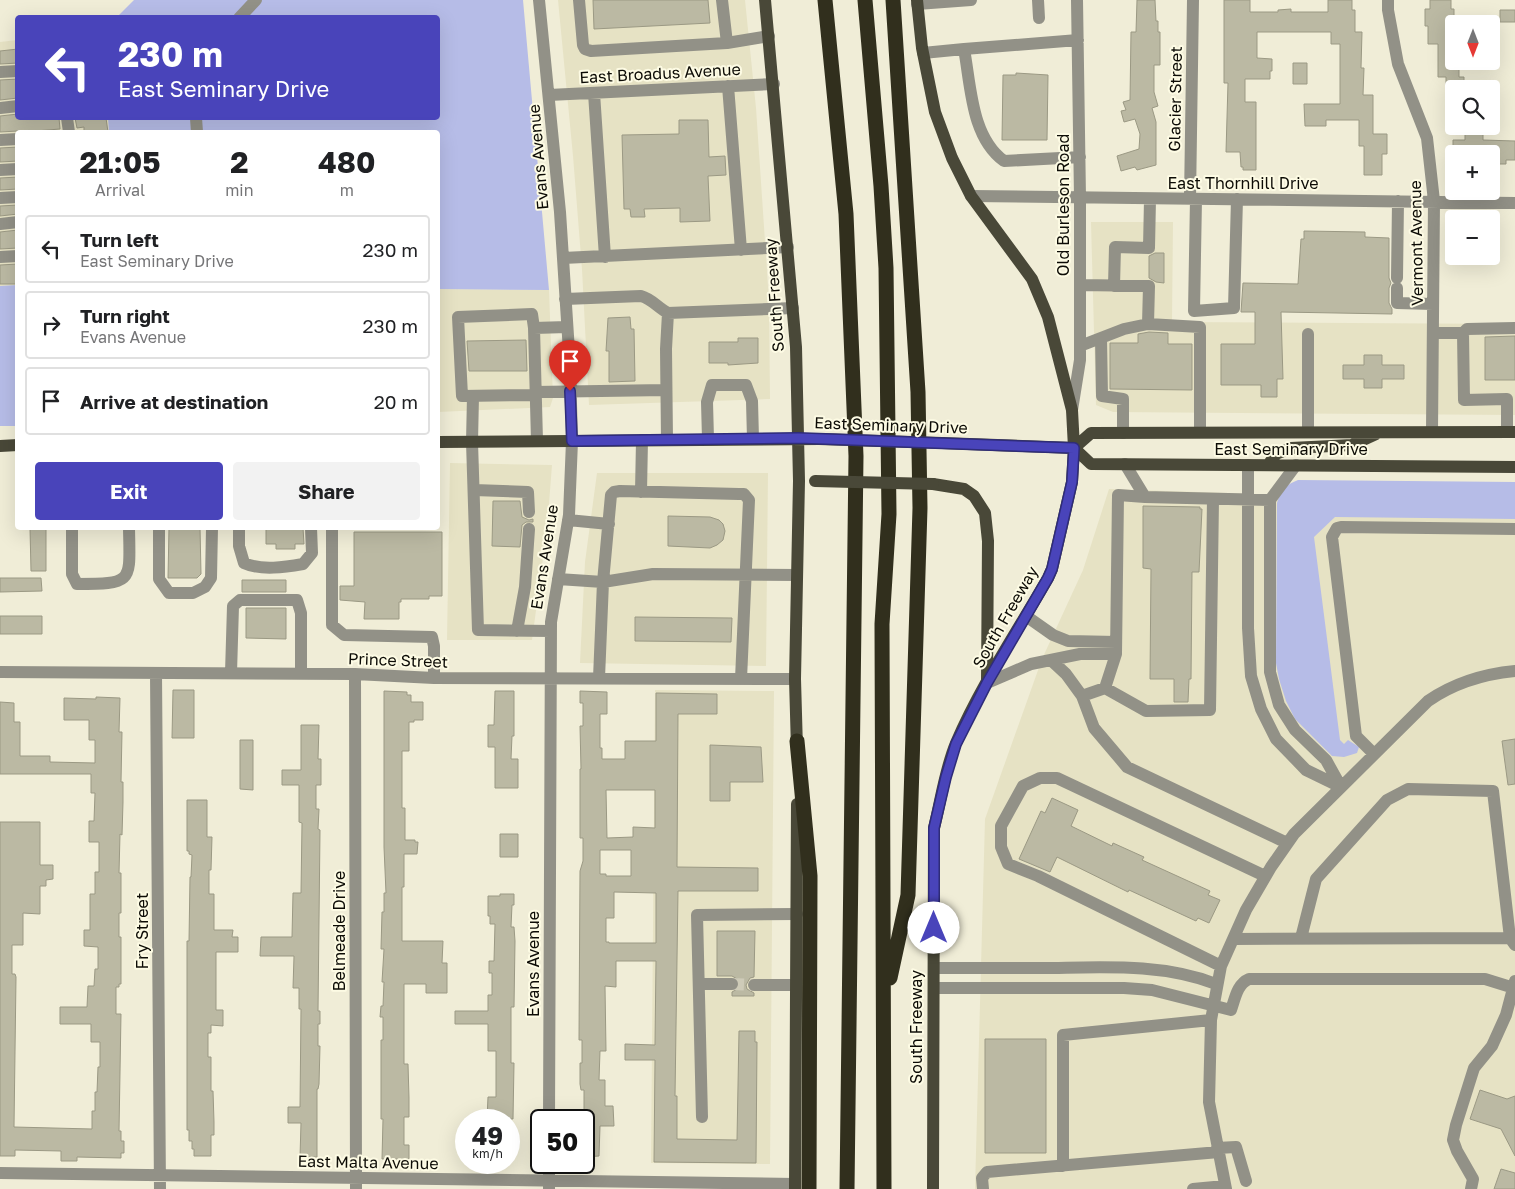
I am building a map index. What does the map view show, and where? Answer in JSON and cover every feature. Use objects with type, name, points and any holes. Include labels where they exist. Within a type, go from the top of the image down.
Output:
[{"type":"highway","points":[[825,0],[846,214],[856,456],[847,1189]]},
{"type":"highway","name":"South Freeway","points":[[865,0],[881,186],[886,287],[889,514],[882,624],[884,1189]]},
{"type":"highway","points":[[884,1007],[908,895],[920,508],[918,392],[893,0]]},
{"type":"highway","points":[[797,741],[810,876],[809,1189]]},
{"type":"main road","name":"South Freeway","points":[[765,0],[796,346],[799,481],[795,680],[797,741],[795,1186]]},
{"type":"main road","name":"South Freeway","points":[[917,2],[923,53],[935,112],[952,158],[971,196],[1032,279],[1048,317],[1072,410],[1074,448],[1072,482],[1052,569],[987,683],[956,744],[934,828],[933,1189]]},
{"type":"main road","points":[[1268,465],[1276,454],[1291,448],[1352,445],[1380,431]]},
{"type":"main road","name":"East Seminary Drive","points":[[1074,448],[1091,433],[1511,432]]},
{"type":"main road","name":"East Seminary Drive","points":[[440,442],[798,438],[1074,448],[1091,464],[1515,467]]},
{"type":"main road","points":[[0,446],[15,446]]},
{"type":"main road","points":[[799,481],[933,484],[964,489],[974,496],[985,513],[988,541],[987,683]]},
{"type":"street","points":[[242,15],[256,0]]},
{"type":"street","name":"Evans Avenue","points":[[540,0],[563,258],[572,441],[568,520],[551,631],[549,678],[549,1109]]},
{"type":"street","points":[[579,0],[585,50],[727,43],[769,36]]},
{"type":"street","points":[[722,0],[727,43]]},
{"type":"street","points":[[917,2],[971,0]]},
{"type":"street","points":[[1038,0],[1039,18]]},
{"type":"street","name":"Old Burleson Road","points":[[1072,410],[1080,360],[1078,0]]},
{"type":"street","name":"Glacier Street","points":[[1193,0],[1194,311],[1234,308],[1237,199]]},
{"type":"street","name":"Vermont Avenue","points":[[1388,0],[1388,10],[1398,64],[1427,138],[1434,201],[1432,431]]},
{"type":"street","points":[[923,53],[1078,40]]},
{"type":"street","points":[[964,49],[977,122],[994,153],[1004,161],[1080,157]]},
{"type":"street","points":[[0,72],[15,71]]},
{"type":"street","name":"East Broadus Avenue","points":[[549,94],[774,84]]},
{"type":"street","points":[[728,86],[741,250]]},
{"type":"street","points":[[594,92],[605,257]]},
{"type":"street","points":[[0,108],[15,106]]},
{"type":"street","points":[[0,140],[15,139]]},
{"type":"street","points":[[0,170],[15,169]]},
{"type":"street","name":"East Thornhill Drive","points":[[971,196],[1515,203]]},
{"type":"street","points":[[0,198],[15,197]]},
{"type":"street","points":[[1114,286],[1115,247],[1149,248],[1150,199]]},
{"type":"street","points":[[1398,201],[1397,303],[1433,304]]},
{"type":"street","points":[[0,224],[15,222]]},
{"type":"street","points":[[563,258],[788,247]]},
{"type":"street","points":[[0,257],[15,256]]},
{"type":"street","points":[[1080,285],[1149,286],[1148,324]]},
{"type":"street","points":[[565,299],[641,296],[650,298],[655,305],[668,312],[793,308]]},
{"type":"street","points":[[667,440],[668,312]]},
{"type":"street","points":[[536,441],[536,394],[534,328],[532,314],[458,317],[462,396],[536,394],[570,391],[666,390]]},
{"type":"street","points":[[1080,346],[1124,329],[1148,324],[1200,327],[1200,432]]},
{"type":"street","points":[[534,328],[567,327]]},
{"type":"street","points":[[1433,333],[1463,333],[1467,329],[1515,328]]},
{"type":"street","points":[[1463,333],[1464,400],[1511,399],[1511,432]]},
{"type":"street","points":[[1308,334],[1308,432]]},
{"type":"street","points":[[1101,338],[1102,396],[1123,399],[1123,433]]},
{"type":"street","points":[[708,439],[707,402],[712,385],[746,385],[752,401],[752,439]]},
{"type":"street","points":[[473,396],[472,442],[478,630],[551,631]]},
{"type":"street","points":[[641,492],[642,440]]},
{"type":"street","points":[[1125,464],[1145,497]]},
{"type":"street","points":[[1248,465],[1248,638],[1251,676],[1258,701],[1276,739],[1300,764],[1306,770],[1341,787]]},
{"type":"street","points":[[1296,465],[1270,500],[1270,672],[1279,705],[1295,730],[1326,760],[1341,787]]},
{"type":"street","points":[[474,490],[528,492],[529,512]]},
{"type":"street","points":[[599,678],[603,582],[611,495],[614,492],[641,492],[744,494],[749,500],[741,679]]},
{"type":"street","points":[[1105,688],[1116,648],[1118,495],[1270,500]]},
{"type":"street","points":[[1082,696],[1105,688],[1146,712],[1210,710],[1213,499]]},
{"type":"street","points":[[568,520],[609,524]]},
{"type":"street","points":[[1374,754],[1356,736],[1332,536],[1336,528],[1515,529]]},
{"type":"street","points":[[517,630],[525,587],[529,529]]},
{"type":"street","points":[[72,530],[72,574],[77,584],[108,584],[118,582],[129,571],[129,530]]},
{"type":"street","points":[[159,530],[158,579],[169,593],[193,593],[205,588],[211,578],[212,530]]},
{"type":"street","points":[[239,530],[239,546],[244,563],[250,566],[284,567],[303,564],[312,552],[311,530]]},
{"type":"street","points":[[332,530],[332,625],[344,635],[432,637],[434,646],[434,678]]},
{"type":"street","points":[[558,579],[603,582],[653,574],[798,575]]},
{"type":"street","points":[[231,673],[233,606],[240,600],[297,600],[300,612],[301,673]]},
{"type":"street","points":[[1026,616],[1053,635],[1068,641],[1116,648]]},
{"type":"street","points":[[987,683],[1031,664],[1116,648]]},
{"type":"street","points":[[1052,661],[1066,674],[1082,696],[1094,728],[1126,767],[1287,843]]},
{"type":"street","points":[[1193,1189],[1226,1187],[1208,1102],[1211,1020],[1216,984],[1221,966],[1246,910],[1265,876],[1294,834],[1430,700],[1466,681],[1502,672],[1515,671]]},
{"type":"street","name":"Prince Street","points":[[0,672],[301,673],[434,678],[795,680]]},
{"type":"street","name":"Fry Street","points":[[156,673],[160,1189]]},
{"type":"street","name":"Belmeade Drive","points":[[355,674],[356,1183]]},
{"type":"street","points":[[1221,966],[1008,864],[1001,847],[1001,826],[1023,786],[1040,778],[1058,778],[1265,876]]},
{"type":"street","points":[[1233,939],[1513,939],[1493,791],[1408,789],[1387,800],[1316,879],[1301,938]]},
{"type":"street","points":[[702,1117],[697,915],[797,914]]},
{"type":"street","points":[[934,968],[1125,967],[1159,969],[1196,976],[1216,984]]},
{"type":"street","points":[[934,988],[1124,988],[1152,990],[1231,1010],[1240,987],[1243,982],[1249,979],[1485,979],[1514,985],[1506,1015],[1492,1046],[1474,1068],[1456,1125],[1454,1140],[1457,1151],[1473,1179],[1471,1189]]},
{"type":"street","points":[[699,984],[732,984]]},
{"type":"street","points":[[754,985],[796,985]]},
{"type":"street","points":[[1064,1166],[1063,1035],[1211,1020]]},
{"type":"street","points":[[983,1189],[982,1178],[987,1172],[1064,1166],[1236,1147],[1246,1181]]},
{"type":"street","name":"East Malta Avenue","points":[[0,1173],[160,1175],[356,1183],[795,1186]]},
{"type":"shaded area","points":[[134,0],[523,0],[549,290],[440,289],[440,130],[109,130],[108,120],[440,120],[440,15],[119,15]]},
{"type":"shaded area","points":[[558,0],[745,0],[756,108],[769,301],[770,399],[589,405],[582,269]]},
{"type":"shaded area","points":[[15,40],[15,120],[108,120],[109,130],[15,130],[15,285],[0,286],[0,42]]},
{"type":"shaded area","points":[[1091,222],[1173,222],[1172,322],[1515,324],[1515,415],[1113,412],[1096,405]]},
{"type":"shaded area","points":[[15,285],[15,426],[0,426],[0,286]]},
{"type":"shaded area","points":[[440,289],[549,290],[553,398],[550,407],[440,412]]},
{"type":"shaded area","points":[[450,463],[552,465],[547,529],[532,640],[447,640]]},
{"type":"shaded area","points":[[597,473],[768,473],[766,666],[580,663],[585,562]]},
{"type":"shaded area","points":[[1298,480],[1515,482],[1515,519],[1335,517],[1314,537],[1340,740],[1344,744],[1348,740],[1359,747],[1357,753],[1344,757],[1332,756],[1295,719],[1286,701],[1276,663],[1277,503],[1284,488]]},
{"type":"shaded area","points":[[1109,489],[1515,503],[1515,1189],[975,1189],[985,819],[1042,659],[1083,570]]},
{"type":"shaded area","points":[[655,690],[774,691],[770,1164],[651,1163]]},
{"type":"building","points":[[593,0],[708,0],[710,23],[594,29]]},
{"type":"building","points":[[1137,0],[1155,0],[1156,21],[1158,21],[1158,32],[1160,32],[1160,65],[1154,65],[1154,92],[1158,106],[1152,108],[1156,122],[1156,165],[1137,170],[1135,167],[1121,171],[1117,156],[1139,149],[1140,134],[1135,119],[1124,122],[1121,111],[1126,110],[1123,102],[1130,100],[1131,32],[1136,32]]},
{"type":"building","points":[[1224,0],[1250,0],[1250,12],[1278,12],[1278,10],[1291,9],[1291,12],[1328,12],[1328,0],[1352,0],[1352,10],[1355,10],[1355,32],[1362,32],[1361,68],[1364,68],[1363,95],[1373,95],[1373,134],[1387,134],[1387,154],[1382,154],[1382,175],[1364,175],[1364,146],[1359,146],[1359,120],[1326,120],[1326,126],[1305,126],[1304,104],[1340,104],[1340,44],[1331,44],[1331,32],[1257,32],[1257,58],[1272,59],[1272,71],[1270,71],[1270,79],[1245,79],[1245,102],[1256,102],[1256,170],[1243,170],[1240,152],[1226,152],[1228,83],[1224,83]]},
{"type":"building","points":[[1430,0],[1451,0],[1451,9],[1454,9],[1454,15],[1445,15],[1445,70],[1459,70],[1459,77],[1464,77],[1464,80],[1446,80],[1446,77],[1438,77],[1438,44],[1428,44],[1428,26],[1425,26],[1425,9],[1430,9]]},
{"type":"building","points":[[1500,10],[1515,10],[1515,22],[1500,22]]},
{"type":"building","points":[[15,49],[15,63],[0,64],[0,51]]},
{"type":"building","points":[[1293,63],[1307,63],[1307,84],[1293,84]]},
{"type":"building","points":[[1016,73],[1048,75],[1047,140],[1002,140],[1003,75],[1016,75]]},
{"type":"building","points":[[15,79],[15,98],[0,100],[0,80]]},
{"type":"building","points":[[15,114],[15,120],[59,120],[60,129],[0,132],[0,116]]},
{"type":"building","points":[[75,120],[106,120],[108,130],[84,130],[84,127],[77,128]]},
{"type":"building","points":[[679,120],[708,120],[709,157],[725,156],[726,175],[708,176],[710,221],[680,222],[680,208],[644,209],[645,217],[631,217],[630,209],[624,209],[622,135],[679,134]]},
{"type":"building","points":[[1465,135],[1483,135],[1483,140],[1515,141],[1515,160],[1506,160],[1506,164],[1500,164],[1500,145],[1453,145],[1453,140],[1465,140]]},
{"type":"building","points":[[15,147],[15,161],[0,162],[0,148]]},
{"type":"building","points":[[15,177],[15,189],[0,190],[0,178]]},
{"type":"building","points":[[15,205],[15,214],[0,216],[0,206]]},
{"type":"building","points":[[15,230],[15,248],[0,249],[0,232]]},
{"type":"building","points":[[1304,231],[1365,232],[1365,237],[1389,238],[1389,278],[1391,283],[1389,303],[1392,314],[1281,312],[1283,379],[1277,379],[1277,397],[1261,397],[1261,385],[1221,385],[1221,344],[1255,344],[1255,312],[1241,312],[1243,283],[1298,284],[1301,239],[1304,239]]},
{"type":"building","points":[[1155,253],[1164,253],[1164,283],[1156,282],[1149,278],[1149,256]]},
{"type":"building","points":[[15,264],[15,284],[0,284],[0,265]]},
{"type":"building","points":[[630,317],[631,329],[634,329],[635,381],[609,382],[609,351],[606,351],[608,318]]},
{"type":"building","points":[[1149,332],[1168,333],[1168,344],[1192,344],[1192,390],[1110,389],[1110,343],[1138,343],[1138,334]]},
{"type":"building","points":[[1515,336],[1515,380],[1485,380],[1485,337]]},
{"type":"building","points":[[738,338],[758,338],[758,363],[728,365],[728,363],[709,363],[709,342],[738,342]]},
{"type":"building","points":[[526,340],[527,371],[469,371],[467,341]]},
{"type":"building","points":[[1364,355],[1382,355],[1382,365],[1404,365],[1404,379],[1382,379],[1382,388],[1364,388],[1364,379],[1343,379],[1343,365],[1364,365]]},
{"type":"building","points":[[493,501],[520,501],[522,517],[529,520],[533,519],[533,522],[526,522],[522,525],[520,547],[492,546]]},
{"type":"building","points":[[1143,506],[1200,507],[1202,509],[1199,572],[1192,572],[1191,679],[1189,679],[1188,702],[1174,702],[1174,679],[1150,679],[1151,569],[1143,568]]},
{"type":"building","points":[[668,516],[710,517],[719,520],[723,524],[725,531],[723,540],[710,548],[668,546]]},
{"type":"building","points":[[30,530],[46,530],[46,571],[31,571]]},
{"type":"building","points":[[169,530],[200,530],[201,574],[197,578],[168,578]]},
{"type":"building","points":[[266,530],[303,530],[304,544],[295,544],[295,549],[276,549],[276,544],[266,544]]},
{"type":"building","points":[[354,532],[442,532],[442,596],[429,596],[429,599],[401,599],[401,602],[399,602],[399,619],[364,619],[365,602],[340,600],[340,586],[354,586]]},
{"type":"building","points":[[0,578],[41,578],[42,591],[0,592]]},
{"type":"building","points":[[242,580],[286,580],[286,592],[242,592]]},
{"type":"building","points":[[246,608],[286,608],[286,639],[246,638]]},
{"type":"building","points":[[0,616],[42,616],[42,634],[0,634]]},
{"type":"building","points":[[635,617],[732,618],[731,642],[635,641]]},
{"type":"building","points":[[173,690],[194,690],[194,738],[172,738]]},
{"type":"building","points":[[384,691],[407,692],[407,695],[411,695],[411,702],[423,702],[423,720],[409,722],[409,751],[402,751],[402,808],[405,808],[405,840],[415,840],[415,842],[418,842],[417,854],[404,854],[402,941],[443,941],[442,963],[447,963],[447,993],[426,993],[426,984],[404,984],[404,1064],[408,1064],[409,1117],[404,1117],[404,1145],[409,1145],[409,1159],[382,1159],[381,1040],[383,1040],[383,1017],[380,1017],[381,1006],[383,1006],[384,949],[381,949],[382,912],[384,912],[384,893],[386,893],[384,847]]},
{"type":"building","points":[[495,691],[514,691],[514,736],[512,736],[511,759],[518,759],[518,788],[495,788],[495,747],[488,747],[488,725],[494,725]]},
{"type":"building","points":[[580,691],[607,692],[607,714],[600,714],[600,748],[602,748],[602,759],[625,759],[625,741],[656,741],[656,693],[717,694],[717,714],[678,714],[677,867],[758,868],[758,891],[678,891],[675,1096],[677,1096],[677,1139],[737,1140],[739,1031],[755,1031],[755,1042],[757,1042],[756,1163],[654,1162],[655,1060],[625,1060],[625,1044],[655,1045],[656,961],[616,961],[616,987],[605,986],[606,1051],[600,1051],[599,1080],[605,1080],[605,1106],[613,1106],[614,1126],[600,1126],[599,1156],[595,1156],[595,1109],[584,1109],[584,1090],[581,1090],[580,1084],[582,1040],[579,1040],[580,871],[583,861],[583,838],[580,838],[580,726],[583,726],[583,703],[580,703]],"holes":[[[606,790],[655,790],[655,828],[633,827],[633,837],[607,838]],[[600,850],[631,850],[631,876],[606,876],[606,874],[600,874]],[[614,892],[656,893],[656,943],[606,942],[606,918],[614,918]]]},
{"type":"building","points":[[96,697],[120,698],[119,732],[122,732],[121,782],[123,782],[119,873],[121,873],[119,937],[121,937],[121,984],[119,984],[119,987],[116,987],[116,1014],[121,1014],[119,1131],[121,1131],[121,1141],[124,1141],[124,1153],[121,1153],[121,1158],[77,1157],[77,1161],[61,1161],[61,1151],[15,1150],[15,1156],[0,1156],[0,822],[40,822],[40,865],[53,865],[53,879],[46,880],[46,886],[40,886],[40,914],[23,913],[23,945],[12,945],[12,974],[15,974],[16,977],[14,1127],[92,1129],[92,1111],[95,1111],[95,1092],[97,1092],[98,1067],[100,1067],[100,1042],[91,1042],[91,1024],[60,1024],[60,1007],[87,1007],[88,986],[94,986],[95,969],[98,969],[98,947],[84,946],[84,930],[90,930],[90,894],[95,894],[95,872],[99,872],[99,842],[89,842],[89,821],[94,821],[95,793],[91,793],[91,774],[0,774],[0,702],[14,703],[14,722],[20,722],[20,756],[50,756],[50,762],[95,763],[95,740],[89,740],[89,720],[64,720],[64,698],[96,699]]},
{"type":"building","points":[[301,725],[319,725],[318,759],[321,759],[321,785],[316,785],[316,809],[319,809],[318,829],[320,830],[318,1011],[320,1011],[320,1024],[318,1024],[318,1046],[320,1046],[319,1084],[317,1089],[317,1157],[300,1157],[301,1123],[288,1123],[288,1107],[300,1107],[301,1009],[299,1009],[299,988],[293,988],[294,956],[260,956],[261,937],[292,937],[293,893],[301,893],[302,823],[299,822],[299,785],[282,785],[282,770],[301,770]]},
{"type":"building","points":[[1515,739],[1515,784],[1508,785],[1502,741]]},
{"type":"building","points":[[240,740],[253,740],[253,790],[240,789]]},
{"type":"building","points":[[710,745],[761,747],[763,782],[730,782],[730,801],[710,801]]},
{"type":"building","points":[[1052,798],[1078,810],[1071,826],[1112,846],[1113,843],[1144,857],[1142,860],[1210,891],[1208,895],[1220,900],[1209,923],[1198,918],[1196,921],[1129,890],[1128,892],[1057,857],[1050,872],[1019,859],[1041,811],[1045,813]]},
{"type":"building","points":[[187,800],[207,800],[207,837],[212,837],[209,894],[214,894],[214,930],[233,930],[232,937],[238,937],[238,952],[216,952],[216,1010],[223,1010],[223,1026],[211,1025],[211,1033],[208,1033],[208,1057],[211,1057],[211,1091],[213,1091],[214,1122],[214,1135],[211,1135],[211,1156],[194,1156],[192,1141],[189,1141],[189,1130],[187,1130],[187,941],[189,941],[192,855],[187,851]]},
{"type":"building","points":[[500,834],[518,834],[518,857],[500,857]]},
{"type":"building","points":[[500,894],[514,894],[511,927],[514,927],[515,941],[514,1007],[511,1007],[511,1063],[514,1063],[513,1109],[487,1109],[488,1097],[496,1097],[496,1051],[488,1051],[488,1024],[455,1024],[455,1011],[488,1011],[488,995],[492,995],[492,973],[489,973],[489,961],[494,961],[495,924],[490,924],[490,916],[488,916],[488,896],[500,896]]},
{"type":"building","points":[[717,931],[755,931],[754,977],[750,978],[746,985],[747,989],[754,993],[754,996],[732,996],[732,992],[739,988],[739,980],[732,976],[717,976]]},
{"type":"building","points":[[985,1039],[1046,1039],[1046,1153],[985,1153]]},
{"type":"building","points":[[1480,1090],[1507,1099],[1515,1096],[1515,1156],[1501,1129],[1470,1119]]},
{"type":"building","points":[[1501,1169],[1515,1173],[1515,1189],[1494,1189]]},
{"type":"tunnel","points":[[732,984],[754,985]]},
{"type":"route","points":[[570,391],[572,441],[798,438],[1074,448],[1072,482],[1052,569],[987,683],[956,744],[946,777],[934,828],[934,928]]}]
